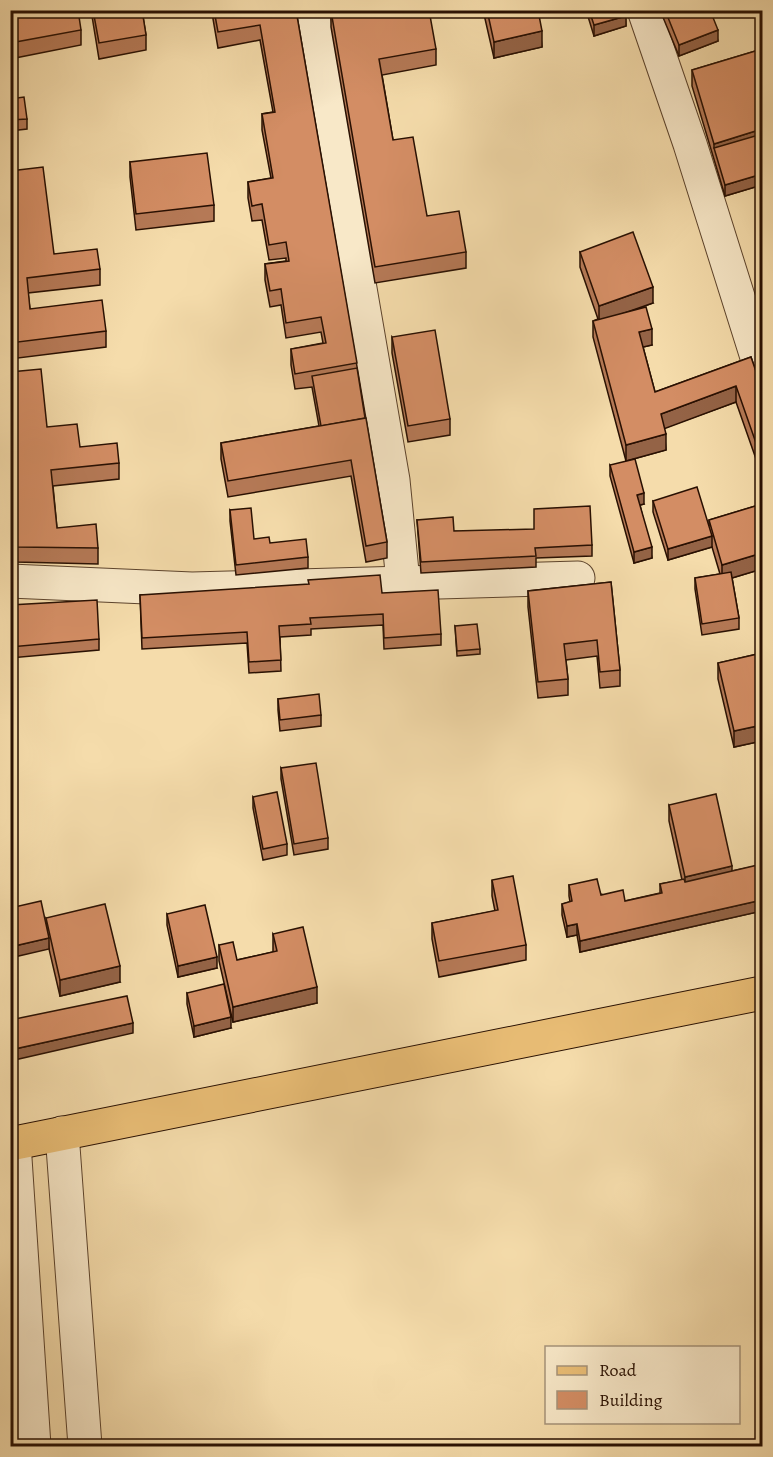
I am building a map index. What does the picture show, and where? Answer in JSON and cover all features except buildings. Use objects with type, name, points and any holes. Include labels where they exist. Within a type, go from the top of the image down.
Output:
[{"type":"main road","points":[[12,1144],[762,993]]},
{"type":"street","points":[[312,10],[393,480],[403,582]]},
{"type":"street","points":[[644,10],[690,144],[762,373]]},
{"type":"street","points":[[10,581],[192,589],[578,578]]},
{"type":"street","points":[[62,1133],[85,1446]]},
{"type":"street","points":[[12,1144],[17,1285],[34,1446]]}]
